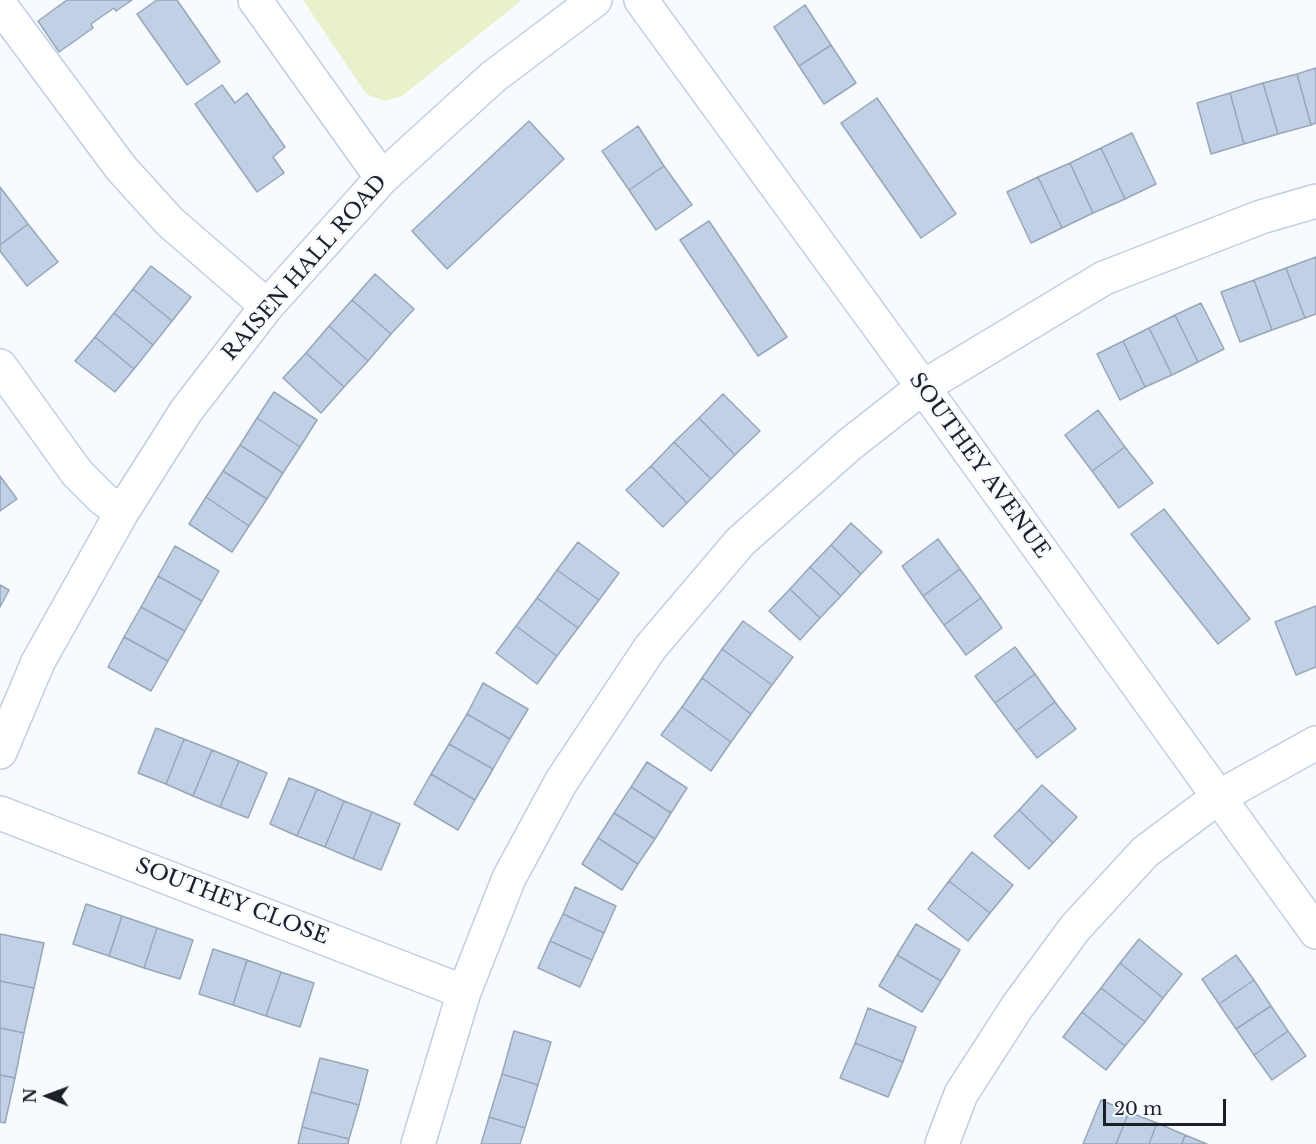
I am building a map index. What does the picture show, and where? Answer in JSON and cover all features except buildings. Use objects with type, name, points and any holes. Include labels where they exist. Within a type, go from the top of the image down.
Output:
[{"type":"street","points":[[255,0],[382,178]]},
{"type":"street","name":"RAISEN HALL ROAD","points":[[0,753],[38,662],[122,512],[186,411],[267,306],[382,178],[493,76],[595,0]]},
{"type":"street","name":"SOUTHEY AVENUE","points":[[641,0],[1316,933]]},
{"type":"street","points":[[0,5],[121,168],[170,222],[267,306]]},
{"type":"street","points":[[418,1144],[464,992],[509,878],[561,782],[650,648],[740,542],[849,446],[923,387],[1104,278],[1262,217],[1316,201]]},
{"type":"street","points":[[0,366],[77,473],[103,499],[122,512]]},
{"type":"street","points":[[942,1144],[961,1094],[1017,1007],[1075,928],[1145,852],[1217,798],[1316,742]]},
{"type":"street","name":"SOUTHEY CLOSE","points":[[0,813],[464,992]]},
{"type":"green space","points":[[303,0],[522,0],[402,96],[384,101],[366,94]]}]
